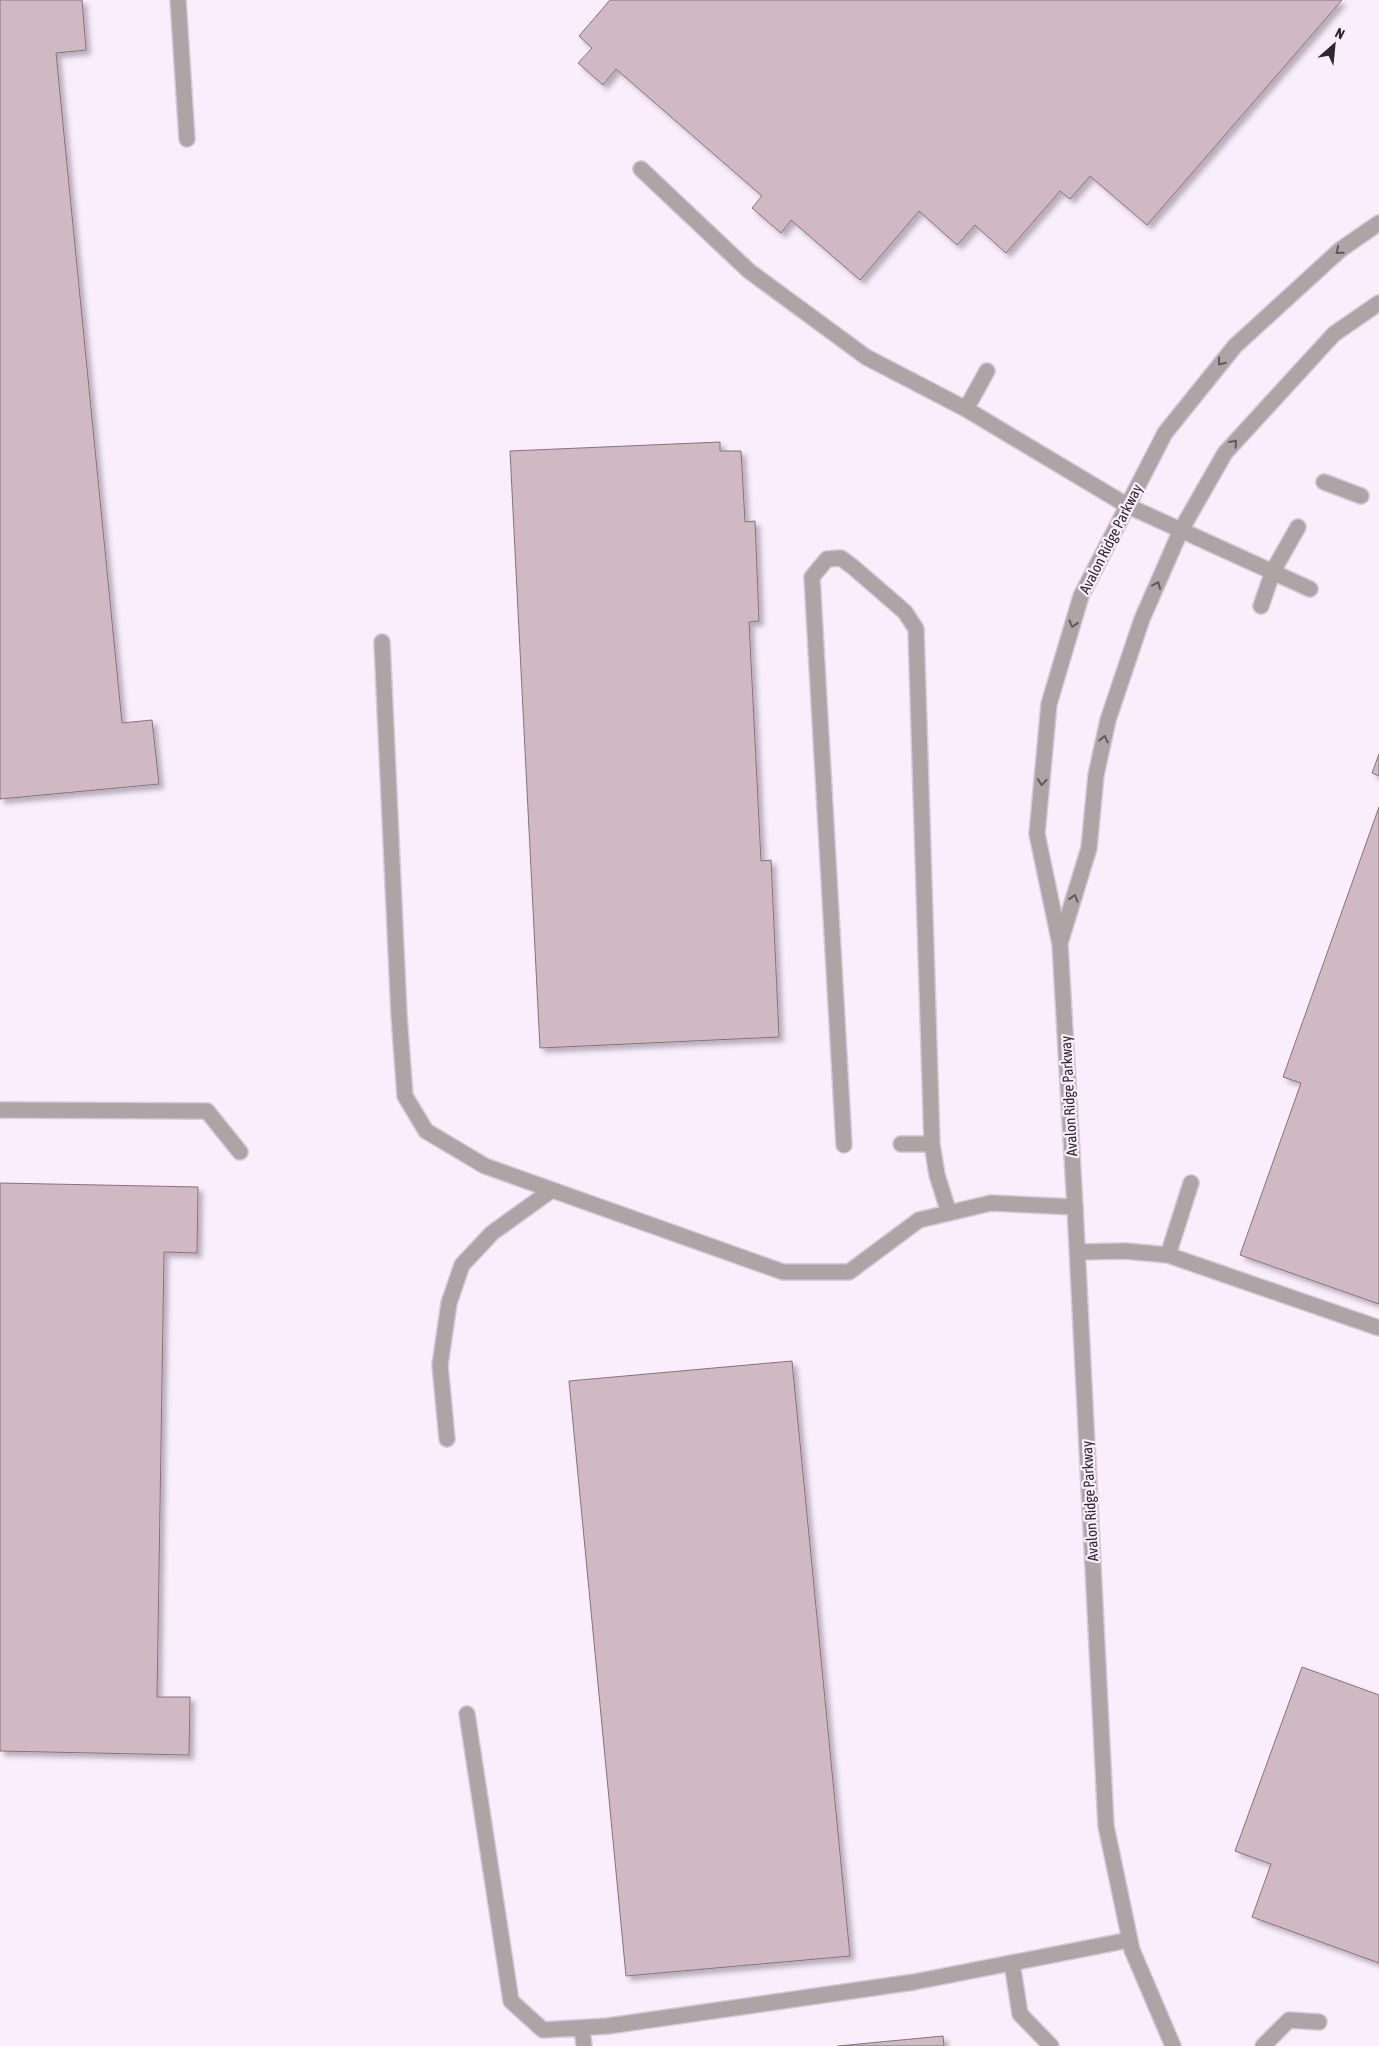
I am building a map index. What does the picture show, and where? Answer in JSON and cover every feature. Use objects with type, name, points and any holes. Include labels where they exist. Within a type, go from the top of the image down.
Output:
[{"type":"street","points":[[178,0],[187,139]]},
{"type":"street","points":[[641,169],[749,271],[866,357],[966,409],[1128,506],[1310,589]]},
{"type":"street","name":"Avalon Ridge Parkway","points":[[1173,2046],[1132,1950],[1106,1826],[1078,1252],[1060,944],[1037,834],[1049,704],[1082,596],[1165,433],[1235,346],[1340,250],[1379,223]]},
{"type":"street","name":"Avalon Ridge Parkway","points":[[1060,944],[1089,848],[1096,775],[1108,720],[1142,618],[1181,530],[1225,453],[1334,334],[1379,303]]},
{"type":"street","points":[[966,409],[987,371]]},
{"type":"street","points":[[1324,482],[1361,496]]},
{"type":"street","points":[[1261,606],[1273,571],[1298,527]]},
{"type":"street","points":[[844,1145],[812,577],[827,559],[841,558],[853,566],[905,612],[916,629],[932,1144],[937,1175],[949,1213]]},
{"type":"street","points":[[382,642],[398,1015],[405,1096],[426,1131],[485,1166],[783,1272],[849,1272],[919,1220],[991,1203],[1075,1207]]},
{"type":"street","points":[[0,1110],[207,1111],[240,1152]]},
{"type":"street","points":[[901,1144],[932,1144]]},
{"type":"street","points":[[1168,1255],[1191,1183]]},
{"type":"street","points":[[447,1439],[440,1365],[449,1303],[462,1265],[492,1233],[552,1190]]},
{"type":"street","points":[[1078,1252],[1125,1250],[1168,1255],[1379,1328]]},
{"type":"street","points":[[467,1714],[511,2001],[543,2030],[608,2026],[914,1982],[1130,1940]]},
{"type":"street","points":[[1012,1963],[1020,2014],[1051,2046]]},
{"type":"street","points":[[1263,2046],[1289,2020],[1319,2022]]},
{"type":"street","points":[[582,2028],[584,2046]]},
{"type":"building","points":[[0,0],[82,0],[86,50],[56,53],[122,723],[152,720],[159,784],[0,799]]},
{"type":"building","points":[[610,0],[1342,0],[1147,225],[1090,176],[1070,199],[1060,191],[1006,253],[975,225],[957,245],[919,211],[860,280],[791,220],[781,233],[752,208],[762,196],[616,69],[603,85],[578,63],[592,48],[579,36]]},
{"type":"building","points":[[720,442],[720,451],[741,451],[745,522],[755,521],[759,621],[749,622],[761,861],[771,860],[779,1037],[540,1048],[510,451]]},
{"type":"building","points":[[1379,754],[1379,776],[1372,773]]},
{"type":"building","points":[[1379,807],[1379,1304],[1240,1255],[1301,1083],[1283,1077]]},
{"type":"building","points":[[0,1183],[198,1187],[197,1253],[164,1252],[157,1697],[190,1697],[189,1755],[0,1751]]},
{"type":"building","points":[[792,1361],[850,1956],[626,1976],[569,1381]]},
{"type":"building","points":[[1302,1667],[1379,1695],[1379,1963],[1252,1917],[1271,1864],[1235,1851]]},
{"type":"building","points":[[943,2036],[944,2046],[838,2046]]}]
